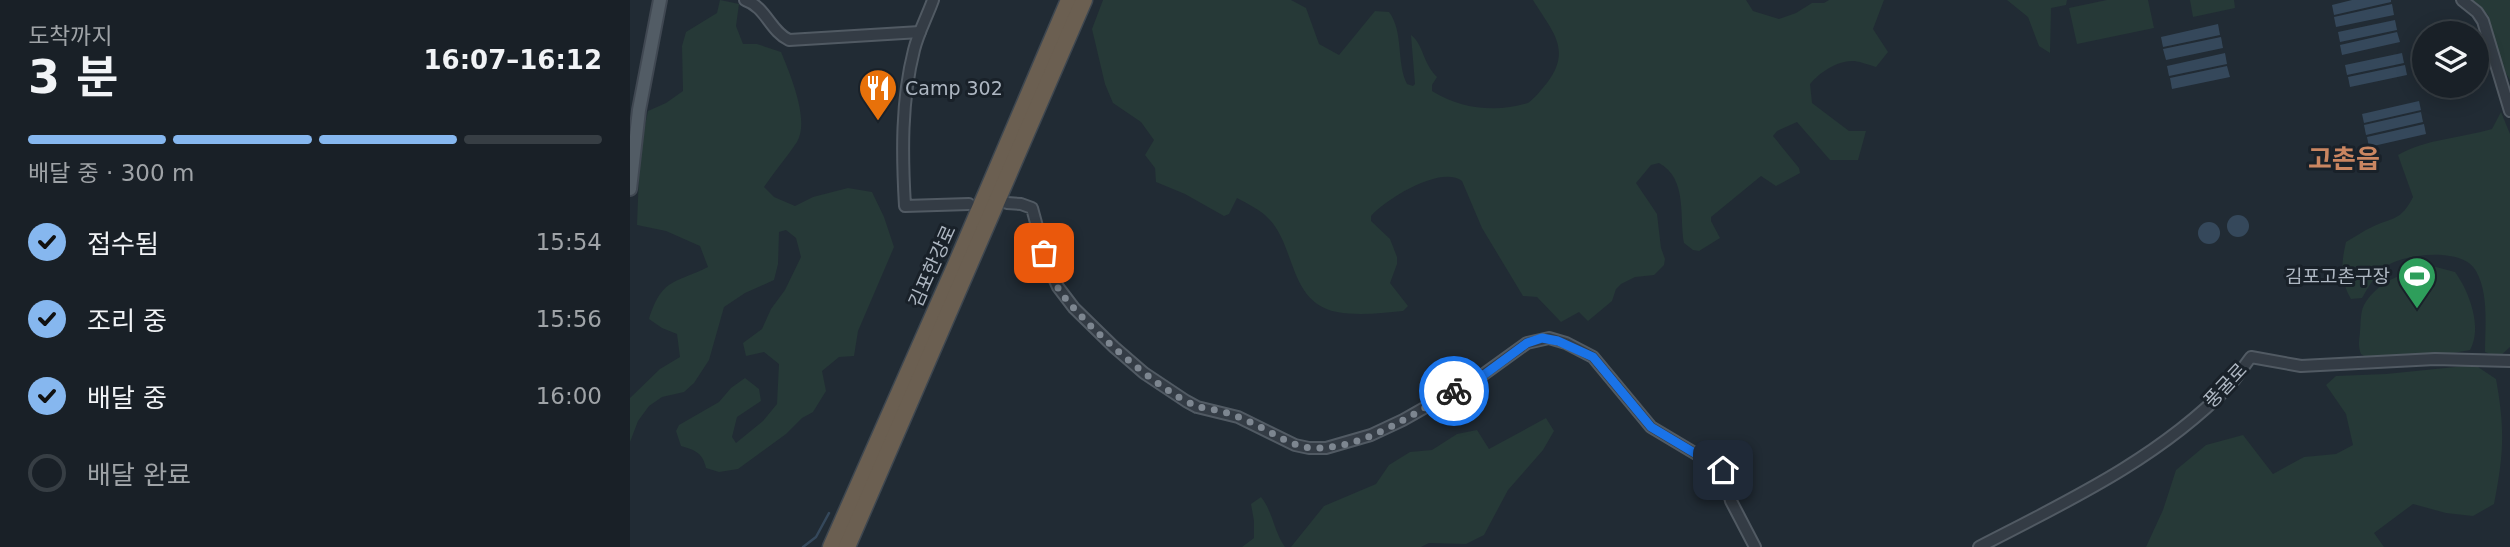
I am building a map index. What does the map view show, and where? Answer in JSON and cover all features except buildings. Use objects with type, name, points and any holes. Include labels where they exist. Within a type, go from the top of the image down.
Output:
[{"type":"highway","name":"김포한강로","points":[[831,547],[1069,0]]},
{"type":"highway","name":"김포한강로","points":[[847,547],[1084,0]]},
{"type":"main road","points":[[630,189],[639,110],[661,4]]},
{"type":"street","points":[[745,0],[755,4],[778,32],[789,40],[920,32]]},
{"type":"street","points":[[933,0],[911,63],[904,128],[905,206],[969,204]]},
{"type":"street","points":[[2462,0],[2477,12],[2483,21],[2510,111]]},
{"type":"street","points":[[2499,75],[2510,87]]},
{"type":"street","points":[[1007,203],[1027,205],[1035,213],[1053,277],[1074,308],[1144,373],[1193,405],[1226,413],[1302,447],[1326,448],[1360,439],[1404,420],[1485,374],[1527,343],[1542,338],[1558,341],[1593,357],[1651,427],[1723,470],[1731,501],[1755,547]]},
{"type":"street","name":"풍굴로","points":[[1979,547],[2048,512],[2157,447],[2227,388],[2251,357],[2301,366],[2435,359],[2510,360]]},
{"type":"green space","points":[[720,0],[739,4],[736,26],[743,44],[757,44],[781,52],[797,97],[801,122],[797,142],[764,187],[774,197],[795,206],[813,197],[848,188],[872,192],[894,247],[858,331],[854,356],[839,357],[822,371],[826,391],[813,412],[738,469],[719,472],[706,468],[698,453],[681,446],[676,431],[679,425],[719,402],[731,388],[745,378],[759,389],[761,401],[737,417],[732,437],[736,443],[763,421],[777,404],[779,364],[764,352],[746,356],[743,343],[762,329],[771,309],[785,290],[801,257],[796,238],[786,230],[779,232],[778,264],[774,280],[745,293],[724,307],[709,360],[694,383],[684,392],[662,397],[649,406],[638,421],[630,442],[630,398],[660,369],[680,357],[677,334],[649,319],[659,296],[671,284],[708,267],[700,246],[666,231],[637,225],[640,148],[648,111],[683,91],[682,46],[686,32],[717,13]]},
{"type":"green space","points":[[1103,0],[1291,0],[1306,8],[1319,44],[1339,55],[1375,11],[1389,12],[1397,29],[1407,84],[1415,84],[1411,35],[1437,77],[1432,91],[1454,102],[1491,108],[1528,103],[1555,71],[1559,50],[1556,40],[1533,0],[1746,0],[1753,11],[1779,19],[1812,3],[1829,0],[1884,0],[1873,29],[1888,52],[1876,67],[1854,61],[1842,62],[1824,71],[1810,84],[1812,103],[1849,131],[1866,131],[1858,160],[1830,160],[1797,122],[1777,131],[1773,136],[1799,168],[1800,173],[1776,186],[1761,176],[1711,217],[1720,238],[1699,251],[1684,243],[1680,199],[1674,179],[1659,163],[1651,165],[1636,183],[1657,214],[1664,265],[1654,275],[1635,277],[1621,284],[1612,301],[1588,321],[1579,312],[1561,322],[1537,297],[1523,296],[1482,228],[1462,181],[1453,177],[1441,177],[1414,186],[1371,216],[1371,221],[1390,239],[1397,264],[1390,283],[1408,306],[1403,311],[1354,314],[1321,307],[1310,298],[1295,273],[1278,231],[1258,210],[1237,198],[1229,214],[1224,216],[1185,194],[1156,182],[1155,168],[1145,155],[1154,140],[1141,122],[1113,103],[1105,84],[1092,29]]},
{"type":"green space","points":[[2007,0],[2067,0],[2066,5],[2051,8],[2050,53],[2039,46],[2028,17]]},
{"type":"green space","points":[[2107,0],[2148,0],[2154,28],[2077,44],[2069,8]]},
{"type":"green space","points":[[2190,0],[2234,0],[2235,8],[2193,17]]},
{"type":"green space","points":[[2473,0],[2510,0],[2510,80],[2501,65],[2488,15]]},
{"type":"green space","points":[[2501,112],[2510,134],[2510,347],[2499,357],[2485,352],[2483,290],[2476,271],[2469,263],[2447,255],[2406,258],[2382,270],[2362,298],[2351,299],[2343,278],[2342,264],[2346,242],[2400,214],[2409,205],[2413,197],[2398,155],[2432,142],[2492,129]]},
{"type":"green space","name":"김포고촌구장","points":[[2436,267],[2455,272],[2465,289],[2475,321],[2474,341],[2470,350],[2448,354],[2366,357],[2361,354],[2361,315],[2370,296],[2405,273]]},
{"type":"green space","points":[[2475,365],[2496,379],[2502,441],[2494,504],[2473,516],[2446,513],[2413,504],[2374,533],[2384,547],[2146,547],[2163,510],[2176,470],[2206,445],[2243,435],[2273,474],[2304,457],[2336,454],[2353,445],[2346,414],[2326,385],[2336,376]]},
{"type":"green space","points":[[1546,418],[1554,431],[1543,450],[1508,490],[1484,535],[1466,544],[1429,543],[1421,547],[1291,547],[1324,506],[1376,484],[1389,465],[1410,452],[1432,450],[1457,434],[1477,430],[1489,449]]},
{"type":"green space","points":[[1261,497],[1285,547],[1242,547],[1254,538],[1251,504]]},
{"type":"water","points":[[2352,0],[2391,2],[2334,15],[2332,5]]},
{"type":"water","points":[[2392,4],[2394,15],[2336,27],[2334,17]]},
{"type":"water","points":[[2395,20],[2397,30],[2340,42],[2338,32]]},
{"type":"water","points":[[2218,24],[2220,35],[2163,47],[2161,37]]},
{"type":"water","points":[[2397,32],[2400,42],[2342,55],[2340,45]]},
{"type":"water","points":[[2221,37],[2223,48],[2166,60],[2163,49]]},
{"type":"water","points":[[2225,53],[2227,64],[2169,76],[2167,66]]},
{"type":"water","points":[[2402,53],[2404,63],[2347,75],[2345,65]]},
{"type":"water","points":[[2405,65],[2407,75],[2350,87],[2348,77]]},
{"type":"water","points":[[2227,66],[2230,77],[2172,89],[2170,78]]},
{"type":"water","points":[[2419,101],[2421,110],[2364,123],[2362,114]]},
{"type":"water","points":[[2421,112],[2423,122],[2366,135],[2364,125]]},
{"type":"water","points":[[2424,124],[2426,134],[2369,147],[2367,137]]},
{"type":"water","points":[[2238,215],[2246,218],[2249,226],[2246,234],[2238,237],[2230,234],[2227,226],[2230,218]]},
{"type":"water","points":[[2209,222],[2217,225],[2220,233],[2217,241],[2209,244],[2201,241],[2198,233],[2201,225]]},
{"type":"waterway","points":[[803,547],[816,537],[829,513]]},
{"type":"way so far","points":[[1044,253],[1064,296],[1144,373],[1197,407],[1238,417],[1295,445],[1326,448],[1360,439],[1404,420],[1454,391]]},
{"type":"place","name":"Camp 302","points":[[878,122]]},
{"type":"place","name":"김포고촌구장","points":[[2417,310]]},
{"type":"district","name":"고촌읍","points":[[2344,159]]},
{"type":"route","points":[[1454,391],[1485,374],[1527,343],[1549,338],[1566,343],[1593,357],[1644,421],[1662,435],[1723,470]]}]
